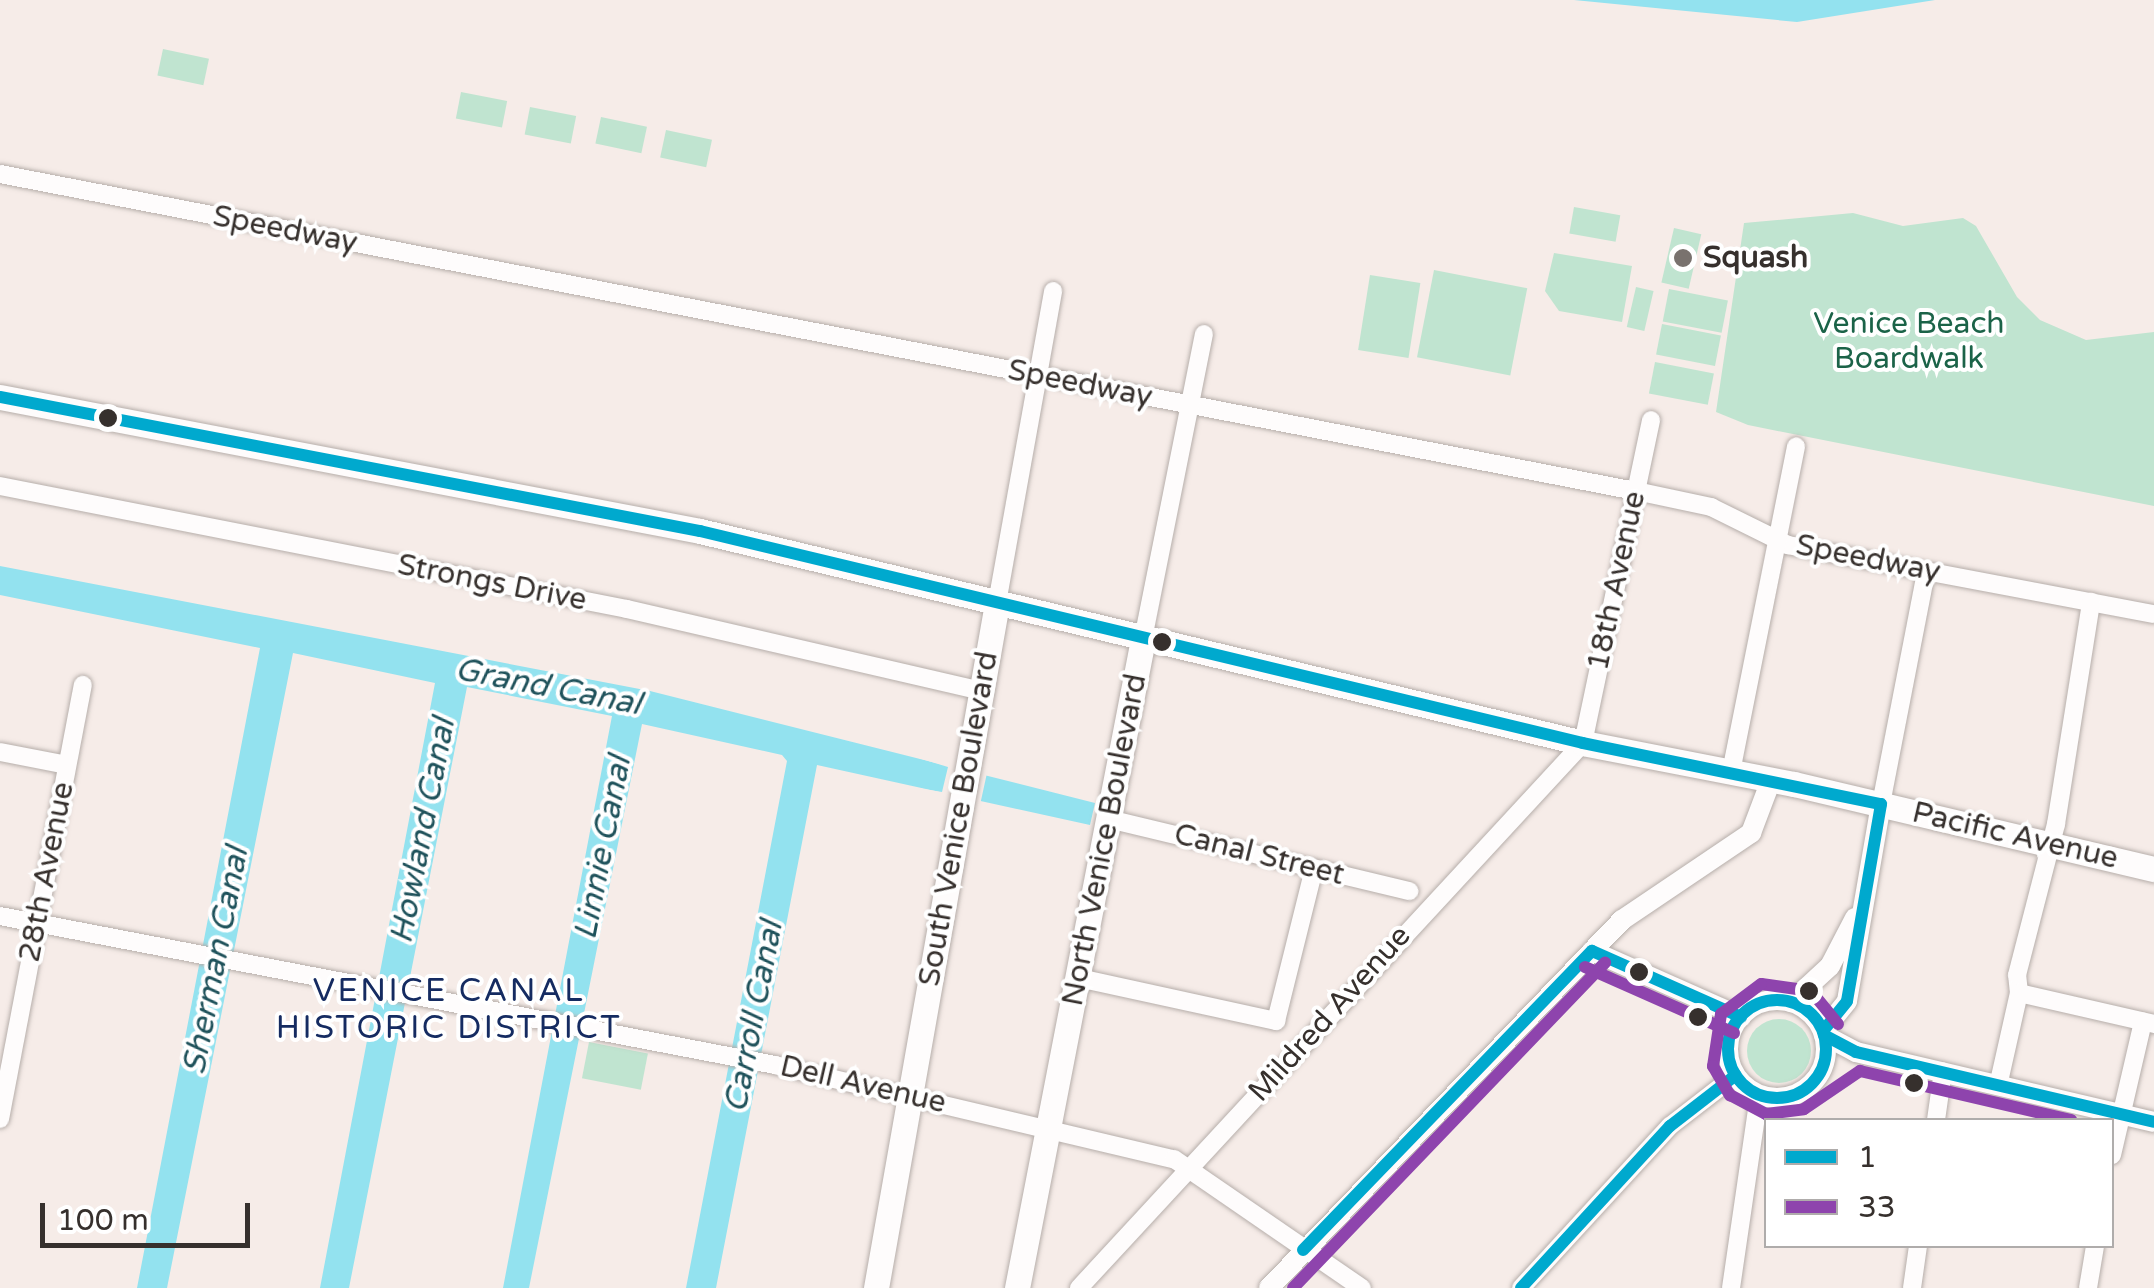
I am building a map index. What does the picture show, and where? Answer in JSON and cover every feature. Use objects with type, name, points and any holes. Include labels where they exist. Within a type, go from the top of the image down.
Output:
[{"type":"main road","name":"Pacific Avenue","points":[[0,396],[700,531],[1583,743],[1881,804],[2154,869]]},
{"type":"main road","name":"South Venice Boulevard","points":[[876,1288],[996,603]]},
{"type":"main road","name":"North Venice Boulevard","points":[[1018,1288],[1143,640]]},
{"type":"street","name":"Speedway","points":[[0,174],[1636,491],[1711,507],[1776,538],[1926,572],[2154,614]]},
{"type":"street","name":"South Venice Boulevard","points":[[996,603],[1053,290]]},
{"type":"street","name":"North Venice Boulevard","points":[[1143,640],[1204,334]]},
{"type":"street","name":"18th Avenue","points":[[1583,743],[1650,420]]},
{"type":"street","points":[[1731,772],[1796,446]]},
{"type":"street","name":"Strongs Drive","points":[[0,486],[627,608],[982,691]]},
{"type":"street","points":[[1819,1074],[1824,1033],[1847,1001],[1860,913],[1926,572]]},
{"type":"street","points":[[1998,1086],[2019,992],[2016,976],[2050,845],[2091,602]]},
{"type":"street","name":"28th Avenue","points":[[0,1117],[84,685]]},
{"type":"street","name":"Mildred Avenue","points":[[1079,1288],[1583,743]]},
{"type":"street","points":[[0,752],[67,765]]},
{"type":"street","points":[[1269,1288],[1632,912],[1744,840],[1762,817],[1772,780]]},
{"type":"street","name":"Canal Street","points":[[1108,819],[1410,891]]},
{"type":"street","points":[[1079,978],[1276,1020],[1314,869]]},
{"type":"street","points":[[1791,1002],[1830,966],[1860,913]]},
{"type":"street","name":"Dell Avenue","points":[[0,916],[764,1062],[1048,1128],[1192,1167]]},
{"type":"street","points":[[1592,951],[1740,1016]]},
{"type":"street","points":[[2019,992],[2149,1023],[2114,1147]]},
{"type":"street","points":[[1856,1052],[1790,1096],[1760,1094],[1736,1075],[1728,1045],[1740,1016],[1767,1001],[1791,1002],[1824,1033],[1856,1052],[2154,1122]]},
{"type":"street","points":[[1936,1118],[1944,1072]]},
{"type":"street","points":[[1521,1288],[1670,1126],[1736,1075]]},
{"type":"street","points":[[1731,1288],[1760,1094]]},
{"type":"street","points":[[1192,1167],[1362,1288]]},
{"type":"street","points":[[1912,1288],[1918,1248]]},
{"type":"street","points":[[2088,1288],[2095,1248]]},
{"type":"green space","points":[[163,49],[209,59],[203,85],[157,75]]},
{"type":"green space","points":[[461,92],[507,101],[502,127],[456,119]]},
{"type":"green space","points":[[530,107],[576,116],[571,143],[525,134]]},
{"type":"green space","points":[[601,117],[647,127],[641,153],[595,143]]},
{"type":"green space","points":[[666,130],[712,140],[706,167],[660,157]]},
{"type":"green space","points":[[1574,207],[1620,215],[1616,242],[1569,234]]},
{"type":"green space","name":"Venice Beach Boardwalk","points":[[1853,213],[1903,226],[1963,218],[1976,226],[2017,297],[2040,320],[2086,340],[2154,332],[2154,506],[1748,425],[1716,412],[1744,223]]},
{"type":"green space","name":"Squash","points":[[1674,228],[1701,234],[1689,289],[1661,283]]},
{"type":"green space","points":[[1554,253],[1632,266],[1622,322],[1559,311],[1545,291]]},
{"type":"green space","points":[[1434,270],[1527,288],[1510,375],[1417,357]]},
{"type":"green space","points":[[1370,275],[1420,283],[1408,358],[1358,350]]},
{"type":"green space","points":[[1636,287],[1654,291],[1644,331],[1627,327]]},
{"type":"green space","points":[[1669,289],[1728,300],[1722,333],[1663,321]]},
{"type":"green space","points":[[1662,324],[1721,335],[1715,366],[1656,354]]},
{"type":"green space","points":[[1655,362],[1714,373],[1708,405],[1649,393]]},
{"type":"green space","points":[[1779,1019],[1801,1029],[1811,1051],[1801,1073],[1779,1083],[1757,1073],[1747,1051],[1757,1029]]},
{"type":"green space","points":[[589,1042],[648,1053],[641,1090],[582,1078]]},
{"type":"water","points":[[1574,0],[1935,0],[1797,22]]},
{"type":"water","points":[[0,566],[650,691],[1095,803],[1090,825],[817,765],[716,1288],[686,1288],[787,761],[782,755],[642,724],[529,1288],[503,1288],[612,716],[467,687],[349,1288],[320,1288],[435,683],[293,653],[167,1288],[137,1288],[260,648],[0,595]]},
{"type":"pier","points":[[902,753],[987,773],[980,805],[893,784],[942,792],[948,767]]},
{"type":"transit line","name":"1","points":[[0,397],[700,531],[1583,743],[1881,804]]},
{"type":"transit line","name":"1","points":[[1823,1031],[1847,1001],[1881,804]]},
{"type":"transit line","name":"1","points":[[1592,951],[1741,1017]]},
{"type":"transit line","name":"1","points":[[1303,1250],[1592,951]]},
{"type":"transit line","name":"33","points":[[1293,1288],[1605,963]]},
{"type":"transit line","name":"33","points":[[1585,967],[1734,1033]]},
{"type":"transit line","name":"33","points":[[1838,1024],[1811,991],[1761,984],[1721,1014],[1713,1066],[1730,1095],[1766,1114],[1804,1109],[1860,1071],[2062,1118]]},
{"type":"transit line","name":"1","points":[[1777,1000],[1796,1004],[1811,1015],[1822,1030],[1826,1049],[1822,1068],[1811,1083],[1796,1094],[1777,1098],[1758,1094],[1743,1083],[1732,1068],[1728,1049],[1732,1030],[1743,1015],[1758,1004],[1777,1000]]},
{"type":"transit line","name":"1","points":[[1824,1035],[1856,1052],[2154,1122]]},
{"type":"transit line","name":"1","points":[[1521,1288],[1670,1126],[1736,1075]]},
{"type":"place","name":"Squash","points":[[1683,258]]},
{"type":"district","name":"VENICE CANAL HISTORIC DISTRICT","points":[[449,1010]]},
{"type":"water label","name":"Grand Canal","points":[[548,687]]},
{"type":"water label","name":"Howland Canal","points":[[423,831]]},
{"type":"water label","name":"Linnie Canal","points":[[603,848]]},
{"type":"water label","name":"Sherman Canal","points":[[216,961]]},
{"type":"water label","name":"Carroll Canal","points":[[754,1017]]}]
